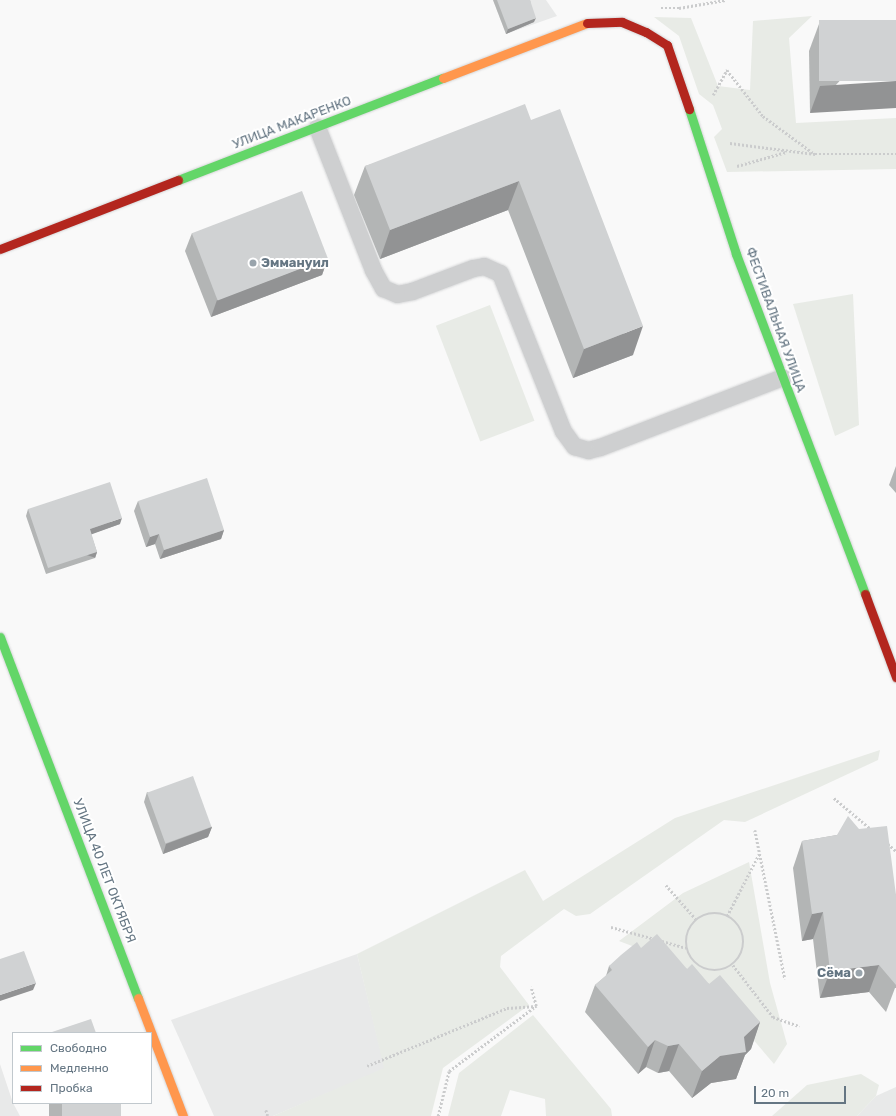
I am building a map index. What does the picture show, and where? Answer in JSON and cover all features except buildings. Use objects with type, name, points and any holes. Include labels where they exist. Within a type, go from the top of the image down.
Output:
[{"type":"street","name":"УЛИЦА МАКАРЕНКО","points":[[0,249],[592,21]]},
{"type":"street","name":"ФЕСТИВАЛЬНАЯ УЛИЦА","points":[[592,21],[622,22],[646,32],[667,45],[711,173],[736,254],[896,677]]},
{"type":"street","name":"УЛИЦА 40 ЛЕТ ОКТЯБРЯ","points":[[0,637],[151,1032]]},
{"type":"street","name":"УЛИЦА 40 ЛЕТ ОКТЯБРЯ","points":[[152,1035],[183,1116]]},
{"type":"lane","points":[[317,127],[373,270],[383,288],[397,294],[412,291],[473,268],[484,266],[500,273],[563,431],[574,446],[588,450],[600,447],[782,377]]},
{"type":"path","points":[[727,70],[763,116],[815,154]]},
{"type":"path","points":[[700,140],[815,154],[896,154]]},
{"type":"path","points":[[711,173],[788,151]]},
{"type":"path","points":[[834,798],[873,832]]},
{"type":"path","points":[[755,830],[785,979]]},
{"type":"path","points":[[885,841],[896,851]]},
{"type":"path","points":[[727,916],[760,854]]},
{"type":"path","points":[[666,885],[696,919]]},
{"type":"path","points":[[717,913],[727,916],[735,921],[744,938],[740,958],[733,965],[724,970],[704,970],[696,965],[686,948],[685,938],[696,919],[717,913]]},
{"type":"path","points":[[611,927],[686,948]]},
{"type":"path","points":[[733,965],[773,1017],[799,1026]]},
{"type":"path","points":[[531,987],[536,1006]]},
{"type":"path","points":[[367,1066],[507,1008],[536,1006]]},
{"type":"path","points":[[438,1116],[450,1071],[536,1006]]},
{"type":"path","points":[[266,1110],[268,1116]]},
{"type":"shaded area","points":[[493,0],[546,0],[557,16],[506,34]]},
{"type":"shaded area","points":[[812,16],[789,38],[796,123],[896,118],[896,169],[727,172],[714,137],[722,129],[713,105],[699,94],[679,36],[654,17],[691,18],[718,86],[750,90],[753,21]]},
{"type":"shaded area","points":[[853,294],[859,425],[835,436],[793,304]]},
{"type":"shaded area","points":[[490,305],[534,421],[480,442],[436,326]]},
{"type":"shaded area","points":[[880,750],[878,760],[745,822],[724,820],[590,914],[576,916],[564,909],[501,956],[500,967],[529,1005],[443,1068],[431,1116],[273,1116],[384,1068],[357,954],[525,870],[543,901],[675,818]]},
{"type":"shaded area","points":[[749,862],[770,983],[787,1044],[774,1064],[717,997],[661,957],[619,941],[683,893]]},
{"type":"shaded area","points":[[357,954],[385,1069],[273,1116],[214,1116],[171,1020]]},
{"type":"shaded area","points":[[533,1015],[611,1109],[612,1116],[546,1116],[545,1099],[510,1090],[501,1116],[448,1116],[459,1073]]},
{"type":"shaded area","points":[[0,1064],[12,1104],[14,1104],[20,1116],[0,1116]]},
{"type":"shaded area","points":[[861,1074],[879,1085],[876,1096],[857,1116],[772,1116],[807,1085]]},
{"type":"shaded area","points":[[896,1087],[896,1116],[857,1116],[876,1096]]},
{"type":"traffic: fast","points":[[178,180],[443,78]]},
{"type":"traffic: fast","points":[[689,109],[736,254],[865,594]]},
{"type":"traffic: fast","points":[[0,637],[138,998]]},
{"type":"traffic: slow","points":[[443,78],[587,23]]},
{"type":"traffic: slow","points":[[138,998],[151,1032]]},
{"type":"traffic: slow","points":[[152,1035],[183,1116]]},
{"type":"traffic: jam","points":[[587,23],[622,22],[646,32],[667,45],[689,109]]},
{"type":"traffic: jam","points":[[0,249],[178,180]]},
{"type":"traffic: jam","points":[[865,594],[896,677]]},
{"type":"place","name":"Эммануил","points":[[253,263]]},
{"type":"place","name":"Сёма","points":[[859,973]]}]
